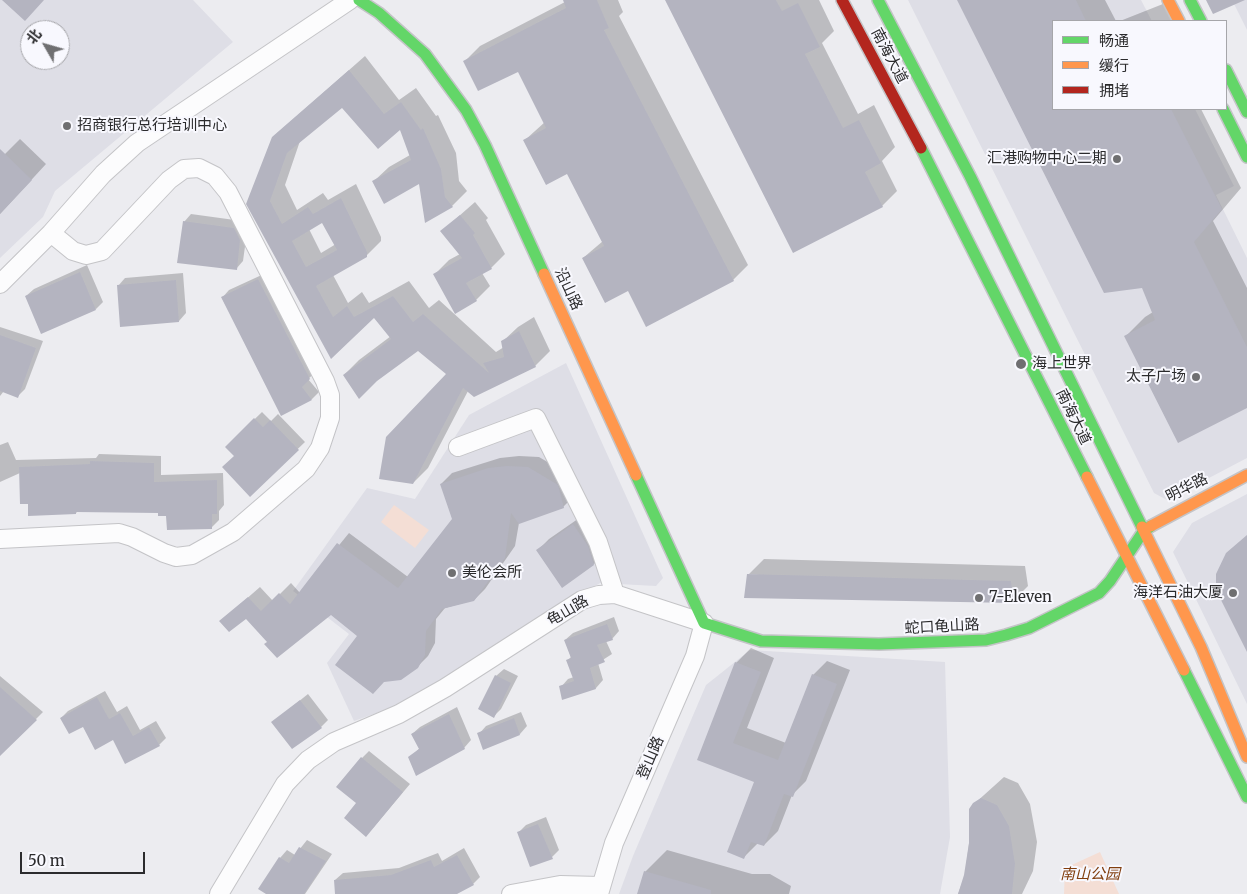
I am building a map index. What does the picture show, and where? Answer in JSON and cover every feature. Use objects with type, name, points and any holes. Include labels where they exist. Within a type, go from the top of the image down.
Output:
[{"type":"main road","name":"沿山路","points":[[359,0],[379,12],[426,54],[466,110],[485,145],[704,623]]},
{"type":"main road","name":"南海大道","points":[[842,0],[943,189],[1247,797]]},
{"type":"main road","name":"南海大道","points":[[878,0],[970,176],[1201,646],[1247,757]]},
{"type":"main road","points":[[1168,0],[1178,20]]},
{"type":"main road","points":[[1190,0],[1200,20]]},
{"type":"main road","points":[[1227,72],[1247,112]]},
{"type":"main road","points":[[1224,110],[1247,157]]},
{"type":"main road","name":"明华路","points":[[1144,532],[1168,515],[1247,475]]},
{"type":"main road","name":"蛇口龟山路","points":[[704,623],[761,641],[879,644],[986,640],[1029,628],[1099,593],[1144,532]]},
{"type":"street","points":[[0,284],[51,233],[78,200],[137,143],[350,0]]},
{"type":"street","points":[[0,539],[119,533],[176,557],[192,555],[234,532],[306,469],[320,448],[330,418],[330,395],[325,381],[228,192],[215,176],[199,168],[184,169],[169,180],[102,250],[86,255],[73,251],[51,233]]},
{"type":"street","points":[[458,447],[536,418],[598,542],[615,594]]},
{"type":"street","name":"龟山路","points":[[219,894],[285,784],[308,760],[334,742],[399,714],[446,688],[582,600],[599,595],[615,594],[704,623]]},
{"type":"street","name":"登山路","points":[[599,890],[614,843],[695,656],[704,623]]},
{"type":"street","points":[[511,894],[560,885],[599,890]]},
{"type":"shaded area","name":"招商银行总行培训中心","points":[[0,0],[193,0],[233,42],[55,191],[43,217],[0,258]]},
{"type":"shaded area","points":[[908,0],[1141,0],[1151,20],[1052,20],[1052,110],[1196,110],[1234,186],[1216,195],[1247,258],[1247,458],[1167,500],[1154,493]]},
{"type":"shaded area","points":[[1232,0],[1247,0],[1247,30]]},
{"type":"shaded area","points":[[566,363],[663,578],[656,586],[600,583],[428,688],[388,709],[354,721],[327,663],[349,634],[293,591],[367,488],[415,499],[469,415]]},
{"type":"shaded area","points":[[1247,494],[1247,704],[1173,552],[1192,523]]},
{"type":"shaded area","points":[[750,650],[945,662],[950,837],[940,894],[619,894],[633,856],[706,685]]},
{"type":"green space","points":[[394,505],[429,530],[415,548],[381,522]]},
{"type":"green space","name":"南山公园","points":[[1100,852],[1119,894],[1064,894],[1065,868]]},
{"type":"building","points":[[2,0],[44,0],[24,20]]},
{"type":"building","points":[[563,0],[597,0],[609,28],[604,30],[734,281],[646,327],[628,291],[605,303],[582,258],[604,246],[567,174],[546,185],[523,140],[546,128],[518,72],[478,91],[463,61],[566,8]]},
{"type":"building","points":[[665,0],[776,0],[782,11],[798,3],[820,47],[805,54],[843,128],[859,120],[881,163],[865,172],[883,207],[793,253]]},
{"type":"building","name":"汇港购物中心二期","points":[[957,0],[1076,0],[1086,20],[1052,20],[1052,110],[1172,110],[1222,209],[1194,242],[1247,347],[1247,408],[1178,443],[1124,336],[1155,320],[1142,288],[1104,293]]},
{"type":"building","points":[[1206,0],[1245,0],[1213,14]]},
{"type":"building","points":[[349,70],[384,114],[401,102],[421,130],[423,128],[441,169],[445,197],[453,207],[425,223],[419,184],[384,204],[372,181],[411,160],[400,130],[378,149],[342,108],[287,153],[270,201],[282,224],[308,207],[313,214],[341,198],[367,252],[367,257],[316,286],[333,317],[347,306],[354,317],[393,296],[413,322],[423,314],[489,373],[483,363],[504,357],[501,341],[519,331],[536,367],[474,397],[463,388],[413,484],[379,479],[386,437],[446,374],[418,351],[377,381],[359,399],[343,375],[391,339],[374,318],[331,359],[246,204],[272,137]],"holes":[[[322,223],[337,250],[306,267],[292,241]]]},
{"type":"building","points":[[0,149],[32,180],[0,214]]},
{"type":"building","points":[[460,215],[475,233],[473,235],[492,269],[466,283],[477,301],[455,314],[433,274],[462,258],[440,231]]},
{"type":"building","points":[[183,221],[234,228],[240,240],[237,270],[177,263]]},
{"type":"building","points":[[80,272],[96,310],[41,334],[25,296]]},
{"type":"building","points":[[258,279],[310,379],[302,387],[312,400],[281,416],[221,297]]},
{"type":"building","points":[[176,280],[179,322],[120,327],[117,285]]},
{"type":"building","points":[[0,335],[36,348],[18,398],[0,391]]},
{"type":"building","points":[[254,418],[263,427],[270,420],[299,450],[250,497],[222,467],[234,456],[225,447]]},
{"type":"building","points":[[90,461],[154,463],[154,482],[217,480],[217,514],[212,514],[212,529],[167,530],[166,516],[158,516],[158,513],[76,512],[76,514],[28,516],[28,504],[20,504],[19,467],[90,464]]},
{"type":"building","name":"美伦会所","points":[[507,466],[528,467],[558,485],[564,508],[519,524],[511,513],[505,558],[474,601],[442,609],[426,631],[425,655],[418,668],[401,680],[384,682],[373,694],[335,665],[357,636],[331,615],[277,658],[264,644],[267,642],[246,619],[229,632],[219,621],[248,597],[261,611],[279,593],[290,604],[337,543],[398,588],[452,519],[440,484],[488,468]]},
{"type":"building","points":[[573,524],[588,546],[594,565],[562,588],[536,550]]},
{"type":"building","name":"海洋石油大厦","points":[[1247,535],[1247,652],[1221,600],[1216,586],[1216,574],[1226,553]]},
{"type":"building","points":[[747,574],[1011,581],[1014,603],[744,598]]},
{"type":"building","points":[[607,624],[613,640],[597,645],[605,662],[590,668],[596,689],[562,700],[559,686],[574,681],[566,660],[571,658],[564,640]]},
{"type":"building","points":[[735,662],[761,672],[733,743],[778,760],[812,674],[837,684],[793,797],[784,794],[764,846],[751,842],[744,859],[727,852],[754,782],[697,760]]},
{"type":"building","points":[[495,675],[511,683],[494,718],[478,709]]},
{"type":"building","points":[[0,687],[37,720],[0,756]]},
{"type":"building","points":[[97,697],[109,719],[120,713],[133,736],[149,727],[160,746],[125,764],[113,740],[95,750],[83,727],[69,734],[60,718]]},
{"type":"building","points":[[300,700],[322,728],[292,749],[271,722]]},
{"type":"building","points":[[449,714],[465,749],[416,776],[408,757],[419,749],[411,734]]},
{"type":"building","points":[[514,718],[520,735],[483,750],[477,733]]},
{"type":"building","points":[[361,757],[403,792],[366,837],[344,818],[356,803],[336,787]]},
{"type":"building","points":[[981,798],[997,805],[1009,826],[1015,864],[1012,894],[958,894],[964,875],[969,843],[969,809],[973,803]]},
{"type":"building","points":[[538,824],[553,859],[530,867],[517,832]]},
{"type":"building","points":[[299,847],[326,861],[304,894],[266,894],[258,889],[279,857],[289,863]]},
{"type":"building","points":[[457,855],[474,885],[457,894],[335,894],[334,880],[391,875],[431,860],[434,867]]},
{"type":"building","points":[[644,871],[711,890],[711,894],[637,894]]},
{"type":"traffic: fast","points":[[359,0],[379,13],[425,54],[466,110],[485,145],[544,274]]},
{"type":"traffic: fast","points":[[878,0],[970,176],[1142,527]]},
{"type":"traffic: fast","points":[[1190,0],[1200,20]]},
{"type":"traffic: fast","points":[[1227,72],[1247,112]]},
{"type":"traffic: fast","points":[[1224,110],[1247,157]]},
{"type":"traffic: fast","points":[[921,148],[1087,477]]},
{"type":"traffic: fast","points":[[636,475],[704,623],[761,641],[879,644],[986,640],[1006,635],[1029,628],[1099,593],[1110,581],[1143,532],[1151,526]]},
{"type":"traffic: fast","points":[[1184,670],[1247,797]]},
{"type":"traffic: slow","points":[[1168,0],[1178,20]]},
{"type":"traffic: slow","points":[[544,274],[636,475]]},
{"type":"traffic: slow","points":[[1151,526],[1247,475]]},
{"type":"traffic: slow","points":[[1087,477],[1184,670]]},
{"type":"traffic: slow","points":[[1142,527],[1201,647],[1247,757]]},
{"type":"traffic: jam","points":[[842,0],[921,148]]},
{"type":"place","name":"招商银行总行培训中心","points":[[67,126]]},
{"type":"place","name":"汇港购物中心二期","points":[[1117,159]]},
{"type":"place","name":"海上世界","points":[[1021,364]]},
{"type":"place","name":"太子广场","points":[[1196,377]]},
{"type":"place","name":"美伦会所","points":[[452,573]]},
{"type":"place","name":"海洋石油大厦","points":[[1233,593]]},
{"type":"place","name":"7-Eleven","points":[[979,598]]}]
